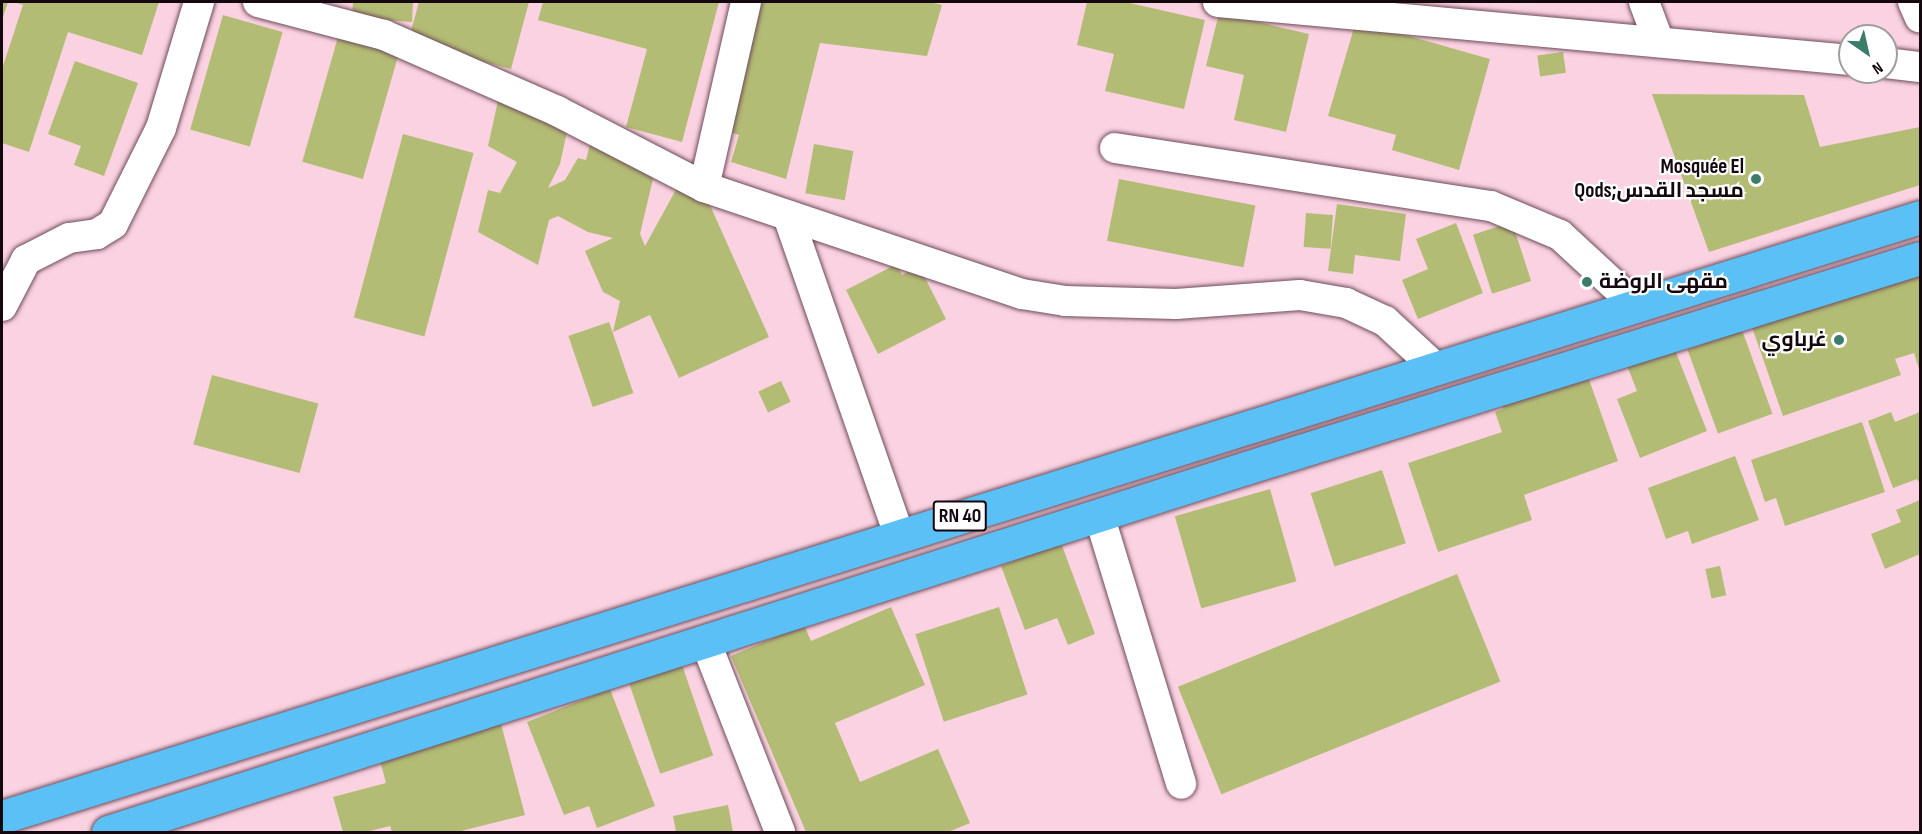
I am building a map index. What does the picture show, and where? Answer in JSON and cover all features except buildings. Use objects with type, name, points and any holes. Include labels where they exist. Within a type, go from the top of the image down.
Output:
[{"type":"highway","name":"RN 40","points":[[2,817],[1920,217]]},
{"type":"highway","name":"RN 40","points":[[108,832],[706,643],[1099,515],[1920,258]]},
{"type":"highway","points":[[177,761],[191,807]]},
{"type":"street","points":[[2,306],[26,260],[69,238],[97,234],[113,224],[160,128],[199,2]]},
{"type":"street","points":[[258,2],[384,36],[557,111],[704,187],[1022,294],[1065,301],[1176,304],[1300,295],[1346,303],[1385,321],[1436,368]]},
{"type":"street","points":[[704,187],[746,2]]},
{"type":"street","points":[[1218,2],[1294,5],[1838,59]]},
{"type":"street","points":[[1644,2],[1659,42]]},
{"type":"street","points":[[1913,2],[1920,18]]},
{"type":"street","points":[[1898,64],[1920,67]]},
{"type":"street","points":[[1115,148],[1491,206],[1560,235],[1637,306]]},
{"type":"street","points":[[788,216],[899,535]]},
{"type":"street","points":[[1099,515],[1181,784]]},
{"type":"street","points":[[706,643],[780,832]]},
{"type":"place","name":"Mosquée El Qods;مسجد القدس","points":[[1756,179]]},
{"type":"place","name":"مقهى الروضة","points":[[1587,282]]},
{"type":"place","name":"غرباوي","points":[[1839,340]]}]
